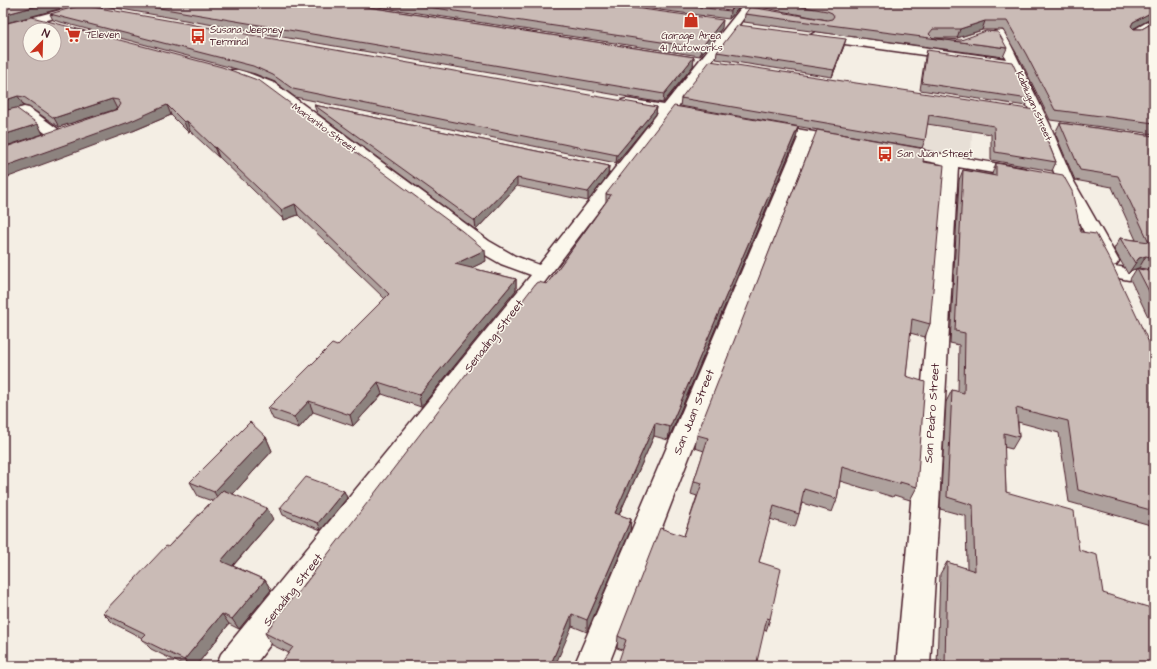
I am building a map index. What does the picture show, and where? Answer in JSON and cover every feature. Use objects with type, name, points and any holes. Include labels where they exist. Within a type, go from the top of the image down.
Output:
[{"type":"street","points":[[3,29],[99,3]]},
{"type":"street","points":[[85,7],[109,11]]},
{"type":"street","name":"Senading Street","points":[[233,666],[543,274],[614,170],[668,110],[734,25],[752,8]]},
{"type":"street","points":[[1134,34],[1154,14]]},
{"type":"street","points":[[36,20],[43,22]]},
{"type":"street","points":[[718,23],[749,27]]},
{"type":"street","points":[[856,30],[921,42],[944,42]]},
{"type":"street","points":[[804,35],[1015,64]]},
{"type":"street","name":"Kabilugan Street","points":[[996,35],[1015,64],[1046,122],[1058,179],[1132,274],[1125,293]]},
{"type":"street","points":[[689,60],[720,65]]},
{"type":"street","name":"Marianito Street","points":[[222,70],[250,78],[269,86],[286,101],[482,245],[508,260],[543,274]]},
{"type":"street","points":[[286,101],[326,109]]},
{"type":"street","points":[[613,101],[714,119]]},
{"type":"street","points":[[3,117],[24,111],[50,137],[72,130]]},
{"type":"street","points":[[1022,111],[1046,122]]},
{"type":"street","points":[[753,125],[860,144]]},
{"type":"street","name":"San Juan Street","points":[[591,666],[807,135]]},
{"type":"street","points":[[882,148],[1035,175]]},
{"type":"street","name":"San Pedro Street","points":[[913,666],[950,160]]},
{"type":"shaded area","points":[[901,120],[972,133],[971,158],[895,144]]},
{"type":"building","points":[[3,3],[48,3],[3,15]]},
{"type":"building","points":[[130,3],[341,3],[694,57],[664,94]]},
{"type":"building","points":[[402,3],[597,3],[723,20],[701,48]]},
{"type":"building","points":[[666,3],[738,3],[730,11]]},
{"type":"building","points":[[782,3],[1019,3],[1020,5],[1028,5],[1030,3],[1149,3],[1154,6],[1154,11],[1133,22],[1131,26],[1134,29],[1142,29],[1154,22],[1154,123],[1055,110],[1007,21],[985,21],[960,29],[933,29],[929,34],[933,38],[961,40],[986,31],[998,32],[1007,48],[745,14],[750,7],[827,20],[832,19],[834,16],[832,13],[827,11]]},
{"type":"building","points":[[82,5],[657,107],[617,155],[293,89],[273,75],[253,66],[50,14]]},
{"type":"building","points":[[32,17],[51,22],[22,22],[22,62],[62,62],[62,25],[222,67],[260,81],[462,231],[485,250],[455,264],[516,279],[419,395],[378,382],[350,415],[309,401],[294,417],[268,408],[332,344],[337,346],[389,294],[295,204],[281,210],[187,121],[184,122],[167,105],[129,122],[3,167],[3,148],[118,109],[121,104],[118,100],[112,99],[54,118],[24,97],[18,96],[3,101],[3,24]]},
{"type":"building","points":[[738,25],[846,39],[834,70],[717,52]]},
{"type":"building","points":[[927,50],[1012,62],[1029,99],[922,83]]},
{"type":"building","points":[[710,61],[1035,110],[1056,162],[995,152],[994,126],[929,115],[925,140],[681,98]]},
{"type":"building","points":[[314,105],[609,166],[588,192],[517,178],[475,221]]},
{"type":"building","points":[[674,106],[798,127],[670,427],[655,423],[615,513],[631,519],[587,620],[572,614],[550,666],[279,666],[293,647],[265,633],[297,592],[298,593],[536,283],[547,284],[611,195],[606,194]]},
{"type":"building","points":[[16,108],[38,124],[3,135],[3,111]]},
{"type":"building","points":[[1060,123],[1154,136],[1154,258],[1146,256],[1139,258],[1135,263],[1120,238],[1149,242],[1118,176],[1080,170]]},
{"type":"building","points":[[817,130],[925,149],[923,162],[944,165],[930,324],[912,319],[906,376],[925,382],[917,487],[900,482],[900,484],[842,467],[837,499],[804,489],[799,514],[774,506],[759,562],[781,569],[770,619],[767,618],[756,666],[617,666],[626,640],[618,636],[660,528],[684,536],[702,483],[694,481],[708,438],[697,435]]},
{"type":"building","points":[[996,163],[1063,175],[1072,191],[1081,232],[1096,234],[1154,351],[1154,511],[1078,490],[1068,421],[1016,408],[1019,437],[1004,433],[1006,492],[1074,511],[1079,550],[1097,555],[1103,593],[1154,609],[1154,666],[945,666],[947,562],[975,571],[973,505],[947,497],[952,390],[964,393],[965,333],[955,331],[963,170],[996,176]]},
{"type":"building","points":[[1137,268],[1154,272],[1154,301]]},
{"type":"building","points":[[250,422],[266,437],[214,492],[190,482]]},
{"type":"building","points":[[306,477],[344,491],[318,523],[280,508]]},
{"type":"building","points":[[223,490],[267,508],[221,561],[265,580],[232,619],[222,614],[184,660],[141,639],[146,634],[103,613],[166,546],[168,547]]},
{"type":"place","name":"Garage Area 41 Autoworks","points":[[691,20]]},
{"type":"place","name":"7Eleven","points":[[73,35]]},
{"type":"place","name":"Susana Jeepney Terminal","points":[[198,36]]},
{"type":"place","name":"San Juan Street","points":[[885,154]]}]
